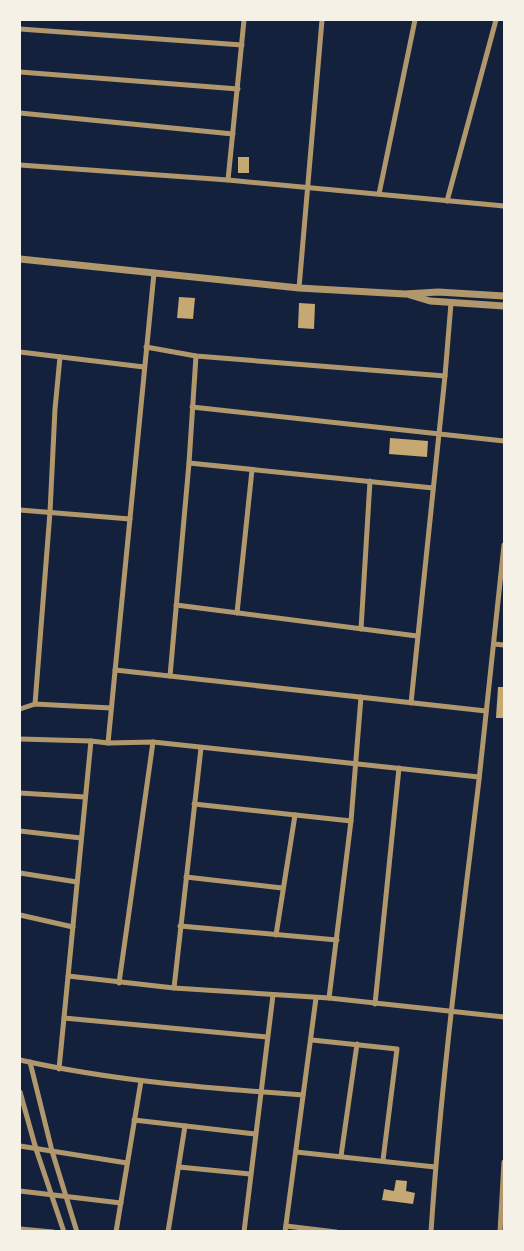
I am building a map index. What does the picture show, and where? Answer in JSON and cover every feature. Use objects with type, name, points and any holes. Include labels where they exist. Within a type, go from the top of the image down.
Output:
[{"type":"street","points":[[228,180],[244,20]]},
{"type":"street","points":[[299,288],[322,20]]},
{"type":"street","points":[[379,194],[415,20]]},
{"type":"street","points":[[447,201],[496,20]]},
{"type":"street","points":[[20,29],[242,45]]},
{"type":"street","points":[[20,72],[238,89]]},
{"type":"street","points":[[20,113],[233,134]]},
{"type":"street","points":[[20,165],[228,180],[504,206]]},
{"type":"street","points":[[20,259],[299,288],[405,294],[438,292],[504,296]]},
{"type":"street","points":[[108,743],[154,273]]},
{"type":"street","points":[[405,294],[430,301],[504,306]]},
{"type":"street","points":[[411,703],[451,303]]},
{"type":"street","points":[[146,347],[196,356],[445,376]]},
{"type":"street","points":[[20,352],[144,367]]},
{"type":"street","points":[[170,676],[196,356]]},
{"type":"street","points":[[35,704],[60,357]]},
{"type":"street","points":[[192,407],[504,441]]},
{"type":"street","points":[[189,464],[433,488]]},
{"type":"street","points":[[237,613],[252,470]]},
{"type":"street","points":[[361,628],[370,481]]},
{"type":"street","points":[[20,510],[130,519]]},
{"type":"street","points":[[431,1232],[450,1012],[479,777],[504,545]]},
{"type":"street","points":[[176,605],[417,636]]},
{"type":"street","points":[[494,644],[504,645]]},
{"type":"street","points":[[115,670],[486,711]]},
{"type":"street","points":[[329,998],[357,765],[361,697]]},
{"type":"street","points":[[20,709],[35,704],[111,708]]},
{"type":"street","points":[[20,739],[108,743],[153,742],[479,777]]},
{"type":"street","points":[[59,1069],[91,741]]},
{"type":"street","points":[[119,983],[153,742]]},
{"type":"street","points":[[174,988],[201,748]]},
{"type":"street","points":[[375,1004],[399,768]]},
{"type":"street","points":[[20,793],[86,798]]},
{"type":"street","points":[[194,804],[351,821]]},
{"type":"street","points":[[276,934],[295,815]]},
{"type":"street","points":[[20,831],[81,838]]},
{"type":"street","points":[[20,873],[77,882]]},
{"type":"street","points":[[186,877],[282,888]]},
{"type":"street","points":[[20,915],[73,927]]},
{"type":"street","points":[[180,926],[337,940]]},
{"type":"street","points":[[68,976],[174,988],[329,998],[504,1017]]},
{"type":"street","points":[[244,1232],[273,995]]},
{"type":"street","points":[[316,998],[286,1229],[335,1231]]},
{"type":"street","points":[[64,1018],[267,1037]]},
{"type":"street","points":[[312,1040],[397,1049],[383,1161]]},
{"type":"street","points":[[340,1156],[357,1044]]},
{"type":"street","points":[[20,1060],[59,1069],[141,1081],[303,1095]]},
{"type":"street","points":[[30,1062],[52,1151],[77,1232]]},
{"type":"street","points":[[116,1232],[141,1081]]},
{"type":"street","points":[[20,1092],[36,1149],[64,1232]]},
{"type":"street","points":[[134,1120],[255,1134]]},
{"type":"street","points":[[168,1232],[185,1126]]},
{"type":"street","points":[[20,1146],[128,1163]]},
{"type":"street","points":[[296,1152],[435,1167]]},
{"type":"street","points":[[500,1232],[504,1165]]},
{"type":"street","points":[[179,1167],[250,1174]]},
{"type":"street","points":[[20,1191],[121,1203]]},
{"type":"street","points":[[20,1228],[53,1232]]},
{"type":"building","points":[[238,157],[249,157],[249,173],[238,173]]},
{"type":"building","points":[[179,297],[195,298],[193,319],[177,318]]},
{"type":"building","points":[[299,303],[315,304],[314,329],[298,328]]},
{"type":"building","points":[[390,438],[428,441],[427,457],[389,454]]},
{"type":"building","points":[[498,687],[504,687],[504,718],[496,718]]},
{"type":"building","points":[[396,1180],[407,1181],[406,1191],[415,1193],[413,1204],[382,1200],[384,1189],[394,1191]]}]
